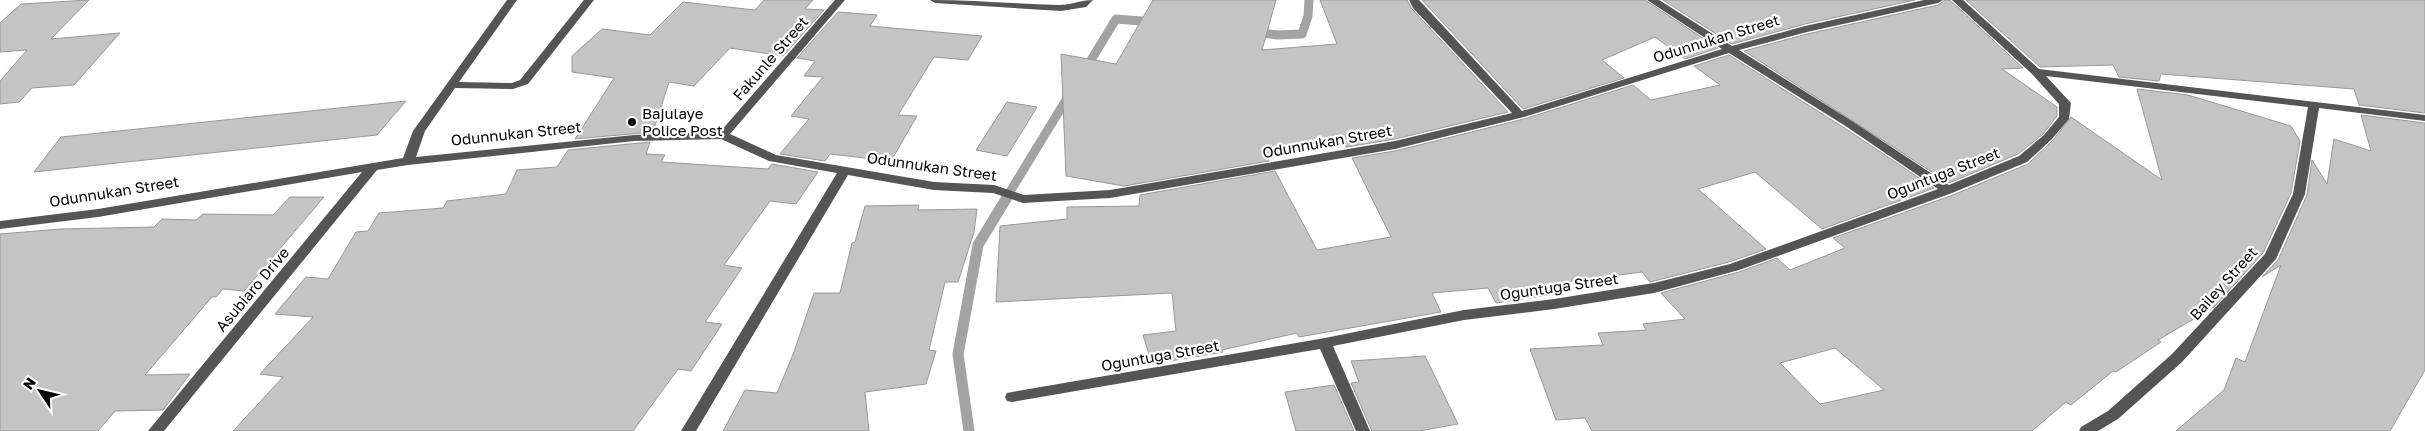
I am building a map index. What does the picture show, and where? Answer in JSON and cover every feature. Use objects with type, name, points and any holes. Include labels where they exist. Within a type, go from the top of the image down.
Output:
[{"type":"street","points":[[408,161],[419,131],[454,85],[512,0]]},
{"type":"street","points":[[454,85],[512,86],[524,82],[589,0]]},
{"type":"street","name":"Fakunle Street","points":[[723,135],[840,0]]},
{"type":"street","points":[[934,0],[1061,8],[1082,5],[1088,0]]},
{"type":"street","points":[[1414,0],[1417,6],[1520,115]]},
{"type":"street","points":[[1652,0],[1732,49],[1948,190]]},
{"type":"street","name":"Odunnukan Street","points":[[0,225],[98,213],[190,196],[408,161],[634,138],[723,135],[773,158],[934,186],[994,189],[1023,199],[1110,194],[1395,146],[1520,115],[1732,49],[1861,15],[1938,0]]},
{"type":"street","points":[[1957,0],[2036,72],[2425,118]]},
{"type":"street","name":"Oguntuga Street","points":[[1012,397],[1325,343],[1464,315],[1554,304],[1654,288],[1734,267],[1948,190],[2022,159],[2048,137],[2065,117],[2065,103],[2036,72]]},
{"type":"street","name":"Bailey Street","points":[[2086,431],[2113,415],[2178,358],[2271,256],[2299,194],[2314,104]]},
{"type":"street","name":"Asubiaro Drive","points":[[155,431],[374,167]]},
{"type":"street","points":[[688,431],[845,170]]},
{"type":"street","points":[[1325,343],[1363,431]]},
{"type":"building","points":[[89,0],[51,39],[120,33],[74,85],[32,88],[19,102],[0,104],[0,81],[27,50],[0,52],[0,23],[21,4]]},
{"type":"building","points":[[764,0],[813,0],[805,9],[824,10],[783,56],[730,48],[694,86],[669,82],[653,132],[575,139],[614,78],[572,72],[572,56],[602,29],[650,35],[683,2],[755,10]]},
{"type":"building","points":[[1153,0],[1276,0],[1262,50],[1337,44],[1320,0],[1407,0],[1412,9],[1508,112],[1395,139],[1346,147],[1343,141],[1289,155],[1268,157],[1269,161],[1124,186],[1066,176],[1061,54],[1116,64]]},
{"type":"building","points":[[1422,0],[1645,0],[1718,48],[1685,59],[1655,37],[1602,60],[1624,78],[1523,109]]},
{"type":"building","points":[[1663,0],[1915,0],[1805,24],[1732,44]]},
{"type":"building","points":[[1945,0],[1950,0],[2023,68],[2002,69],[2057,107],[2057,116],[2043,134],[2018,154],[1949,183],[1744,51],[1807,34],[1938,5]]},
{"type":"building","points":[[1966,0],[2425,0],[2425,113],[2359,105],[2354,89],[2161,74],[2159,81],[2119,77],[2113,65],[2040,67]]},
{"type":"building","points":[[838,12],[877,15],[870,26],[982,36],[968,60],[934,57],[898,115],[917,116],[891,161],[830,154],[825,161],[780,154],[809,119],[791,116],[823,77],[804,76],[815,61],[797,58]]},
{"type":"building","points":[[1729,55],[1846,129],[1934,188],[1822,229],[1755,172],[1698,189],[1766,249],[1729,262],[1650,282],[1642,272],[1550,284],[1555,294],[1496,303],[1488,288],[1432,293],[1441,312],[1299,337],[1297,333],[1222,350],[1223,352],[1152,364],[1143,335],[1176,331],[1172,293],[996,302],[1000,226],[1067,219],[1067,207],[1139,206],[1140,195],[1275,171],[1317,250],[1391,237],[1352,158],[1395,151],[1524,119],[1633,85],[1651,100],[1720,85],[1694,66]]},
{"type":"building","points":[[2137,89],[2188,95],[2291,126],[2300,141],[2291,193],[2263,253],[2214,307],[2158,340],[2161,342],[2116,372],[2113,371],[2071,405],[2066,402],[2032,431],[1592,431],[1585,418],[1556,420],[1530,349],[1603,345],[1598,333],[1646,330],[1643,324],[1685,319],[1661,293],[1739,272],[1777,258],[1790,270],[1845,248],[1833,238],[1953,195],[2028,164],[2053,140],[2071,117],[2162,180]],"holes":[[[1835,348],[1884,390],[1820,404],[1780,363]]]},
{"type":"building","points":[[406,101],[377,135],[34,172],[61,137]]},
{"type":"building","points":[[1007,102],[1037,107],[1007,156],[976,150]]},
{"type":"building","points":[[2361,115],[2425,123],[2425,370],[2390,431],[2176,431],[2224,390],[2236,358],[2245,362],[2281,265],[2262,277],[2278,260],[2307,195],[2312,160],[2327,184],[2334,139],[2371,151]]},
{"type":"building","points":[[650,142],[646,154],[665,155],[661,162],[768,169],[772,164],[818,172],[796,204],[770,201],[724,265],[742,268],[705,322],[722,324],[691,371],[678,369],[633,431],[233,431],[283,377],[260,374],[313,317],[275,314],[306,277],[328,279],[356,232],[368,231],[379,213],[443,208],[447,201],[506,194],[517,170],[557,167],[568,150]]},
{"type":"building","points":[[290,197],[324,197],[244,291],[223,289],[216,297],[212,297],[145,375],[190,374],[163,410],[115,411],[98,431],[0,431],[0,234],[60,229],[154,227],[162,219],[196,220],[203,214],[273,215]]},
{"type":"building","points":[[919,205],[918,210],[977,209],[974,232],[958,282],[945,282],[929,350],[936,351],[926,384],[865,392],[869,431],[723,431],[745,390],[777,393],[794,352],[814,293],[840,293],[852,243],[855,242],[865,206]]},
{"type":"building","points":[[1425,356],[1458,424],[1419,431],[1372,431],[1351,383],[1359,382],[1351,361]]},
{"type":"building","points":[[1334,385],[1354,431],[1296,431],[1285,392]]},
{"type":"waterway","points":[[1253,32],[1278,35],[1302,34],[1308,16],[1309,0]]},
{"type":"waterway","points":[[1085,70],[1116,19],[1154,22]]},
{"type":"waterway","points":[[1008,195],[1069,95]]},
{"type":"waterway","points":[[969,431],[958,354],[978,245],[1009,194]]},
{"type":"place","name":"Bajulaye Police Post","points":[[632,122]]}]
